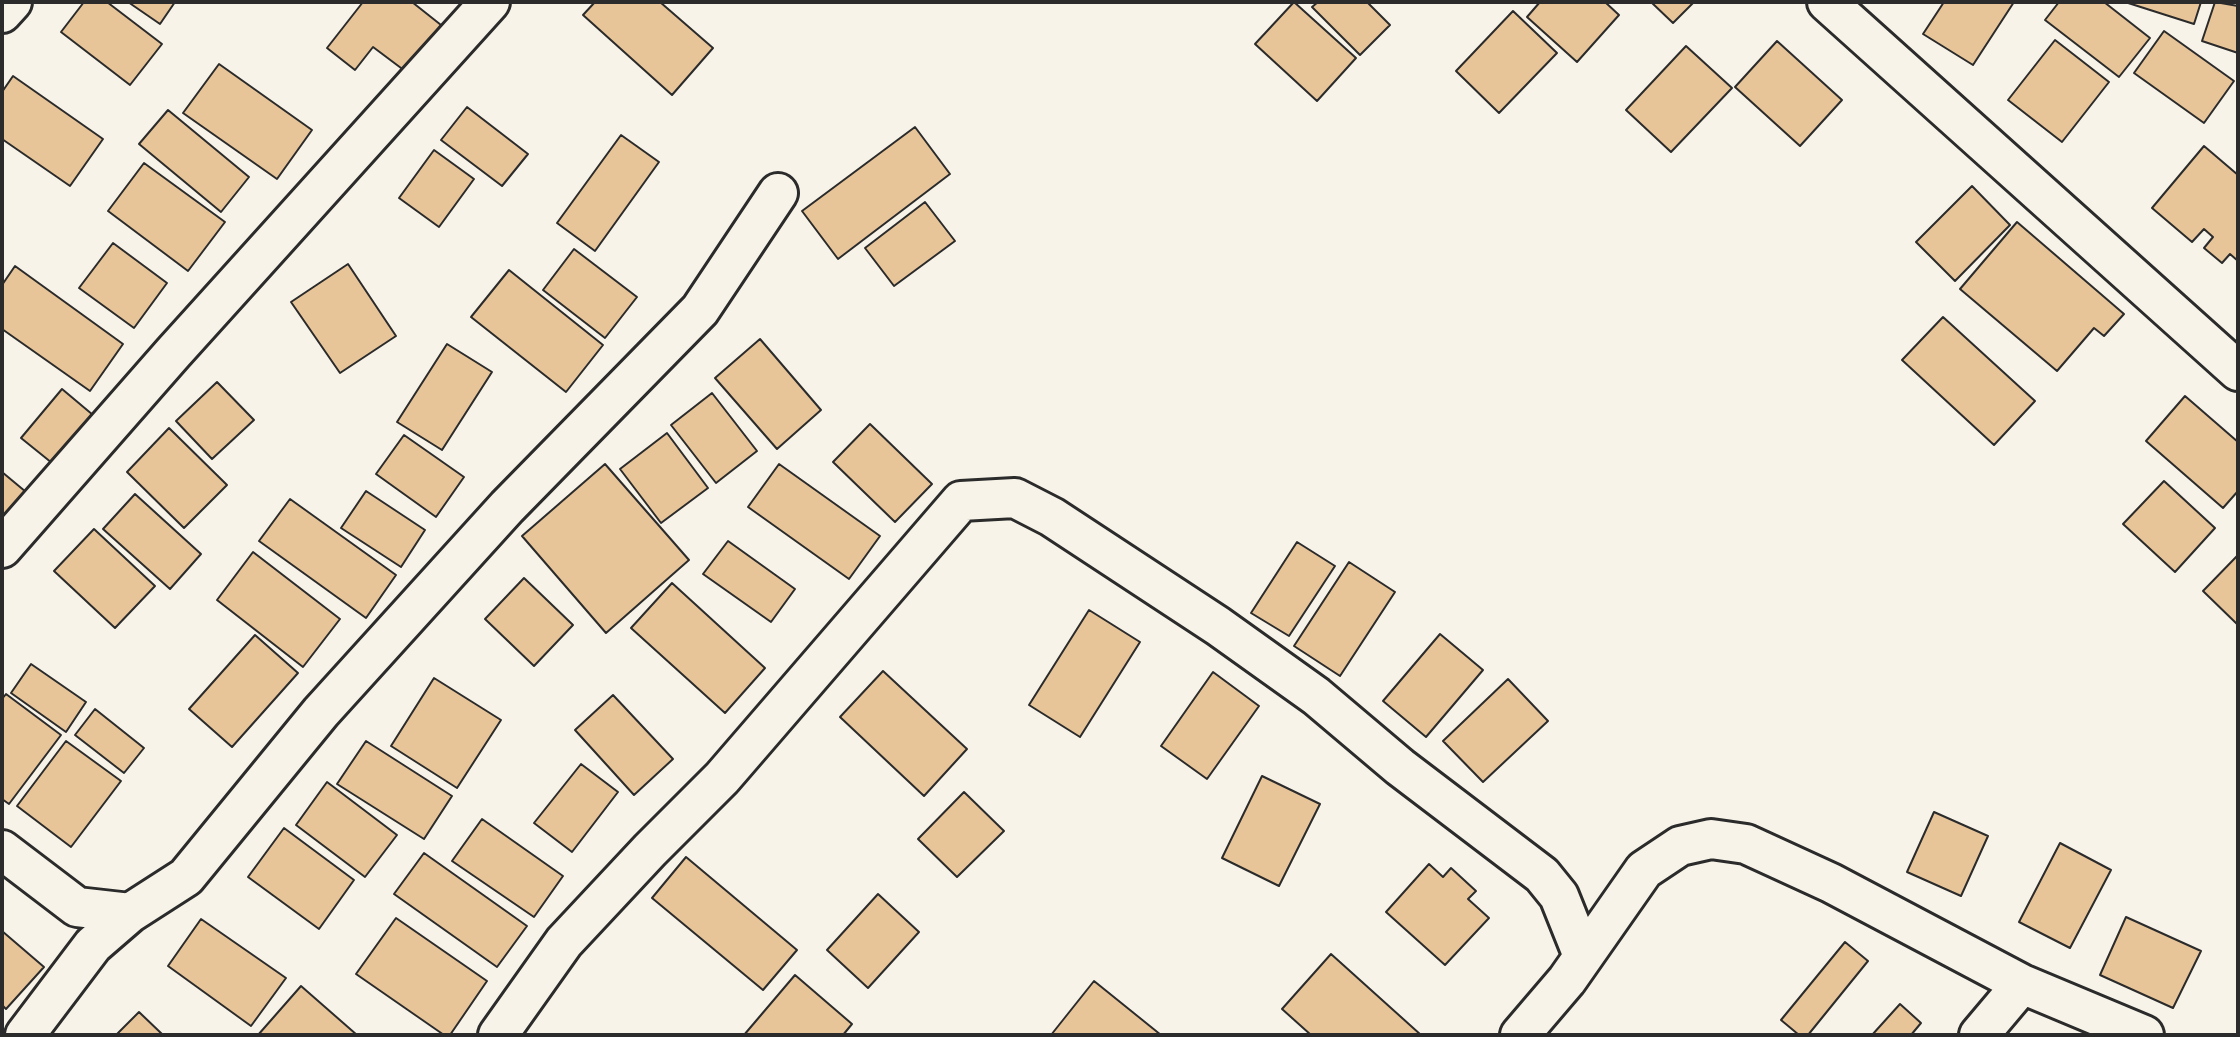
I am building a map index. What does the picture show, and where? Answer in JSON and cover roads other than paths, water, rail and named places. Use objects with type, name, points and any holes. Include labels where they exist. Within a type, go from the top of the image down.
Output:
[{"type":"street","points":[[2,13],[12,2]]},
{"type":"street","points":[[2,548],[173,353],[490,2]]},
{"type":"street","points":[[1827,2],[2234,358]]},
{"type":"street","points":[[25,1035],[93,945],[130,913],[186,877],[321,712],[497,518],[700,310],[778,193]]},
{"type":"street","points":[[498,1035],[564,942],[722,778],[961,501],[1015,498],[1052,517],[1218,626],[1316,696],[1400,767],[1542,875],[1559,896],[1583,956]]},
{"type":"street","points":[[1520,1035],[1567,980],[1644,870],[1680,846],[1711,839],[1746,844],[1831,883],[2022,984],[2144,1035]]},
{"type":"street","points":[[2,850],[77,907],[130,913]]},
{"type":"street","points":[[1979,1035],[2022,984]]}]
